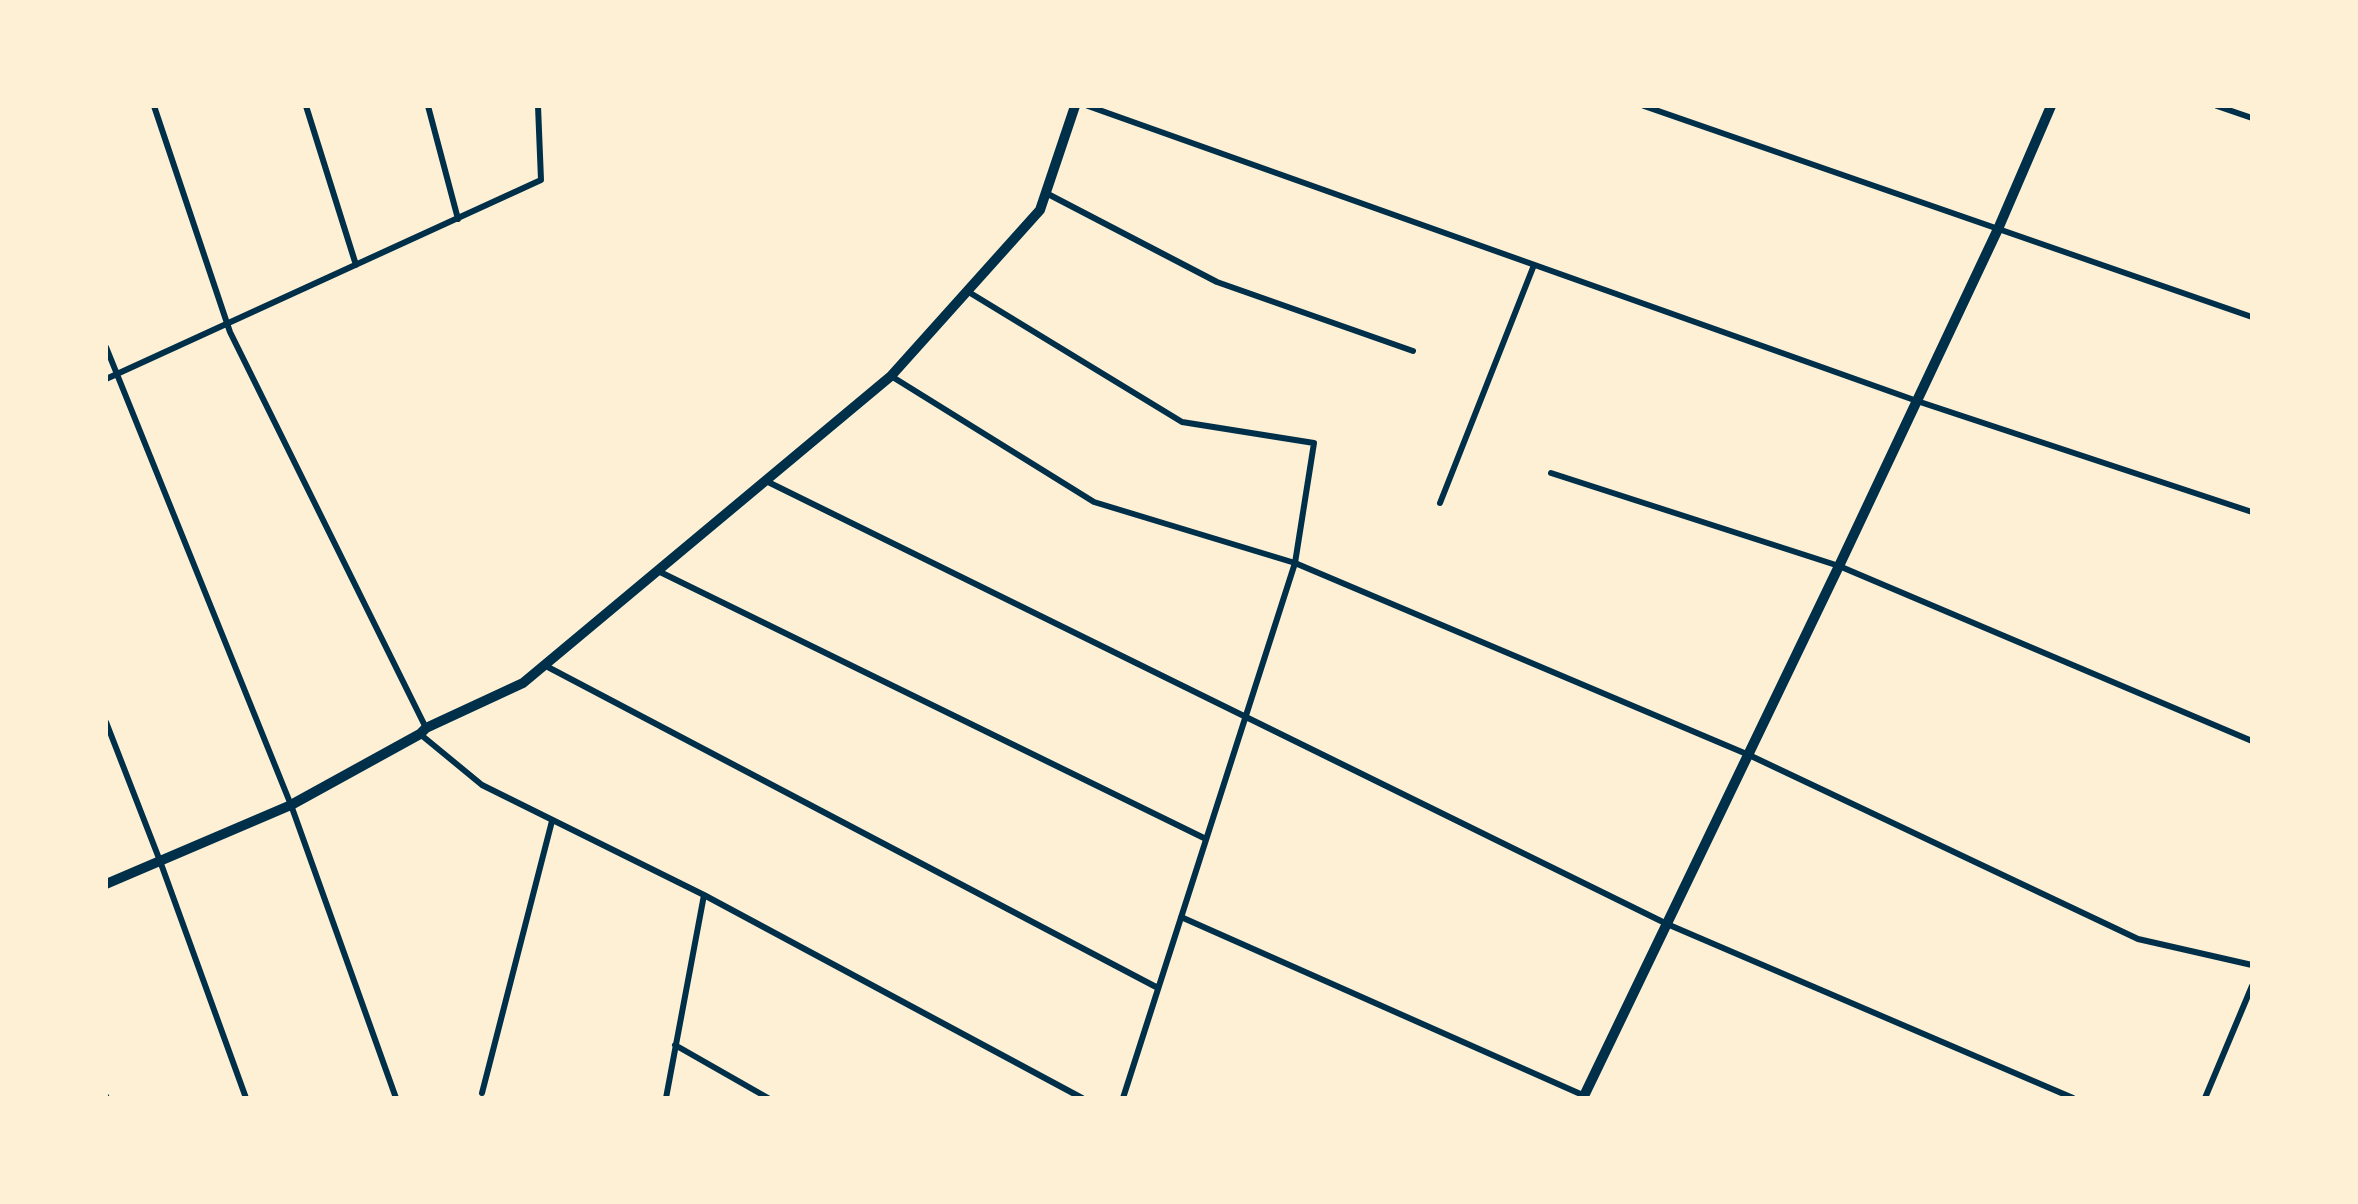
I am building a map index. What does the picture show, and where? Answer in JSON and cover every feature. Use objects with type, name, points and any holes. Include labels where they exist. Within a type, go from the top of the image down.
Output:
[{"type":"street","points":[[154,106],[227,325],[423,731],[482,785],[704,895],[1082,1098]]},
{"type":"street","points":[[306,106],[356,265]]},
{"type":"street","points":[[428,106],[458,219]]},
{"type":"street","points":[[106,379],[542,180],[538,106]]},
{"type":"street","points":[[106,884],[291,805],[423,731],[523,683],[891,376],[1040,210],[1075,106]]},
{"type":"street","points":[[1088,106],[1917,401],[2252,512]]},
{"type":"street","points":[[1644,106],[2252,317]]},
{"type":"street","points":[[1181,917],[1585,1097],[1998,229],[2051,106]]},
{"type":"street","points":[[2217,106],[2252,118]]},
{"type":"street","points":[[1046,193],[1216,282],[1413,351]]},
{"type":"street","points":[[1440,503],[1534,265]]},
{"type":"street","points":[[967,291],[1182,422],[1314,443],[1295,563],[1123,1098]]},
{"type":"street","points":[[106,347],[291,805],[396,1098]]},
{"type":"street","points":[[891,376],[1094,502],[1295,563],[1749,755],[2138,939],[2252,965]]},
{"type":"street","points":[[1551,473],[1839,566],[2252,741]]},
{"type":"street","points":[[766,481],[1667,924],[2070,1097]]},
{"type":"street","points":[[658,571],[1206,839]]},
{"type":"street","points":[[544,665],[1158,988]]},
{"type":"street","points":[[106,722],[160,861],[246,1098]]},
{"type":"street","points":[[482,1093],[552,821]]},
{"type":"street","points":[[666,1098],[704,895]]},
{"type":"street","points":[[2205,1098],[2252,986]]},
{"type":"street","points":[[675,1045],[768,1098]]}]
